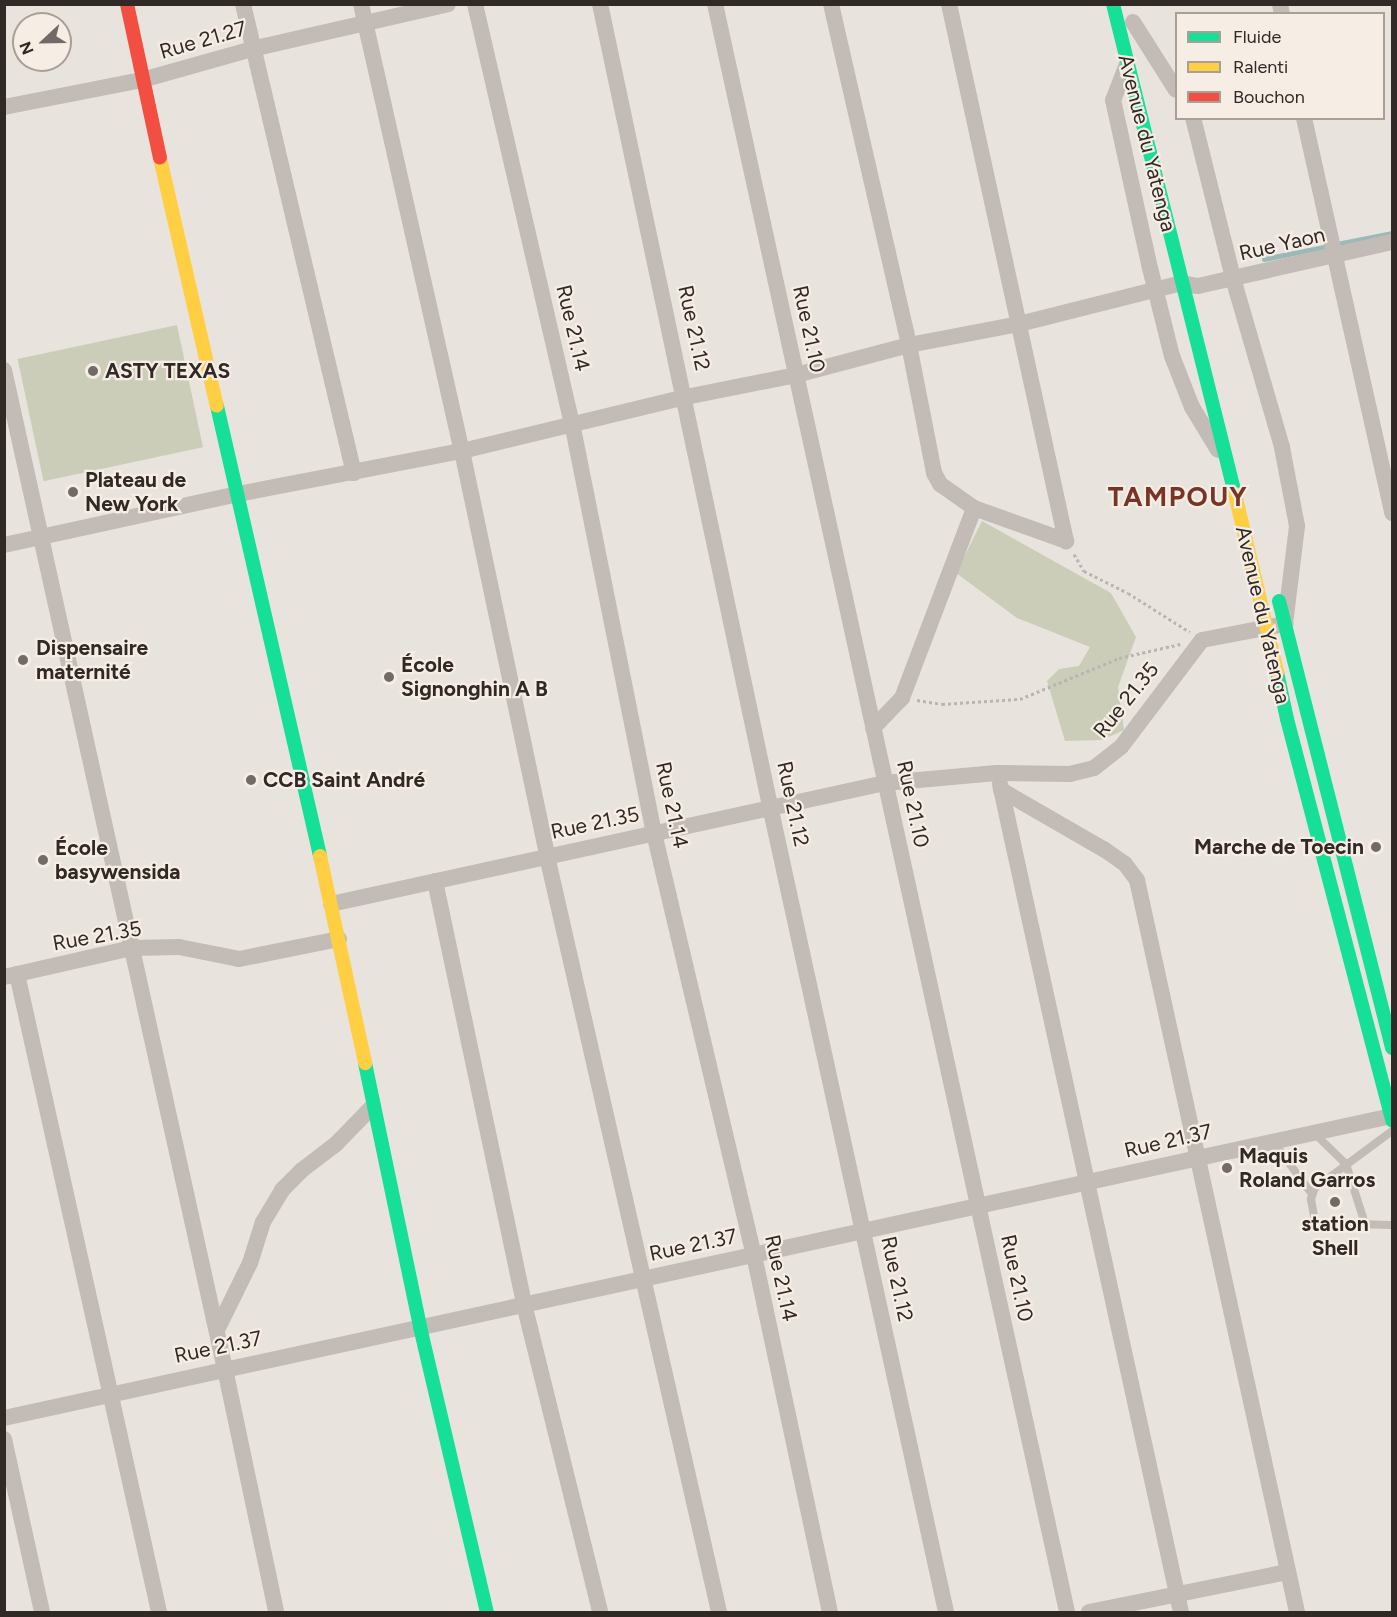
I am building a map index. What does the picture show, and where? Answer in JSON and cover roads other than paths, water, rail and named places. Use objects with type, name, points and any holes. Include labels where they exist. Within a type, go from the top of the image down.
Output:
[{"type":"main road","points":[[127,4],[142,81],[339,939],[420,1327],[487,1612]]},
{"type":"main road","name":"Avenue du Yatenga","points":[[1113,4],[1135,61],[1190,285],[1209,331]]},
{"type":"main road","name":"Avenue du Yatenga","points":[[1129,4],[1133,22],[1135,61]]},
{"type":"main road","name":"Avenue du Yatenga","points":[[1161,139],[1228,467],[1268,627],[1287,719],[1392,1121]]},
{"type":"main road","name":"Avenue du Yatenga","points":[[1276,590],[1392,1048]]},
{"type":"street","points":[[243,4],[354,473]]},
{"type":"street","points":[[361,4],[462,451],[547,856],[718,1612]]},
{"type":"street","name":"Rue 21.27","points":[[4,107],[142,81],[252,49],[448,4]]},
{"type":"street","name":"Rue 21.14","points":[[475,4],[572,423],[654,833],[754,1254],[830,1612]]},
{"type":"street","name":"Rue 21.12","points":[[600,4],[946,1612]]},
{"type":"street","name":"Rue 21.10","points":[[715,4],[1067,1612]]},
{"type":"street","points":[[831,4],[909,345],[934,473],[940,484],[974,508],[1066,541],[949,4]]},
{"type":"street","points":[[1133,22],[1175,88]]},
{"type":"street","points":[[1135,61],[1113,100],[1155,290],[1172,356],[1192,406],[1228,467]]},
{"type":"street","points":[[1194,120],[1233,278],[1282,447],[1297,526],[1285,624],[1268,627]]},
{"type":"street","points":[[1304,120],[1332,256],[1392,513]]},
{"type":"street","name":"Rue Yaon","points":[[4,545],[238,494],[462,451],[572,423],[796,375],[909,345],[1019,324],[1155,290],[1233,278],[1392,242]]},
{"type":"street","points":[[4,370],[217,1330],[276,1612]]},
{"type":"street","points":[[873,728],[902,698],[974,508]]},
{"type":"street","name":"Rue 21.35","points":[[331,904],[885,783],[997,773],[1070,774],[1094,768],[1120,747],[1202,640],[1268,627]]},
{"type":"street","points":[[997,773],[1089,1181],[1182,1612]]},
{"type":"street","points":[[1001,790],[1105,850],[1134,873],[1199,1156],[1297,1612]]},
{"type":"street","points":[[435,881],[524,1304],[600,1612]]},
{"type":"street","name":"Rue 21.35","points":[[11,976],[132,948],[179,947],[239,959],[339,939]]},
{"type":"street","points":[[11,976],[111,1393],[159,1612]]},
{"type":"street","points":[[217,1330],[250,1263],[263,1222],[282,1190],[302,1170],[336,1144],[374,1106]]},
{"type":"street","name":"Rue 21.37","points":[[4,1418],[1199,1156],[1314,1132],[1392,1121]]},
{"type":"street","points":[[4,1438],[42,1612]]},
{"type":"street","points":[[1089,1612],[1288,1572]]},
{"type":"lane","points":[[1311,1194],[1392,1121]]},
{"type":"lane","points":[[1314,1132],[1346,1164],[1365,1224]]},
{"type":"lane","points":[[1273,1141],[1311,1194],[1316,1221],[1319,1223],[1392,1225]]},
{"type":"waterway","points":[[1337,244],[1392,233]]},
{"type":"waterway","points":[[1264,259],[1329,246]]},
{"type":"place","name":"ASTY TEXAS","points":[[93,371]]},
{"type":"place","name":"Plateau de New York","points":[[73,492]]},
{"type":"place","name":"Dispensaire maternité","points":[[23,660]]},
{"type":"place","name":"École Signonghin A B","points":[[389,677]]},
{"type":"place","name":"CCB Saint André","points":[[251,780]]},
{"type":"place","name":"Marche de Toecin","points":[[1376,847]]},
{"type":"place","name":"École basywensida","points":[[43,860]]},
{"type":"place","name":"Maquis Roland Garros","points":[[1227,1168]]},
{"type":"place","name":"station Shell","points":[[1335,1202]]},
{"type":"district","name":"TAMPOUY","points":[[1178,497]]}]
